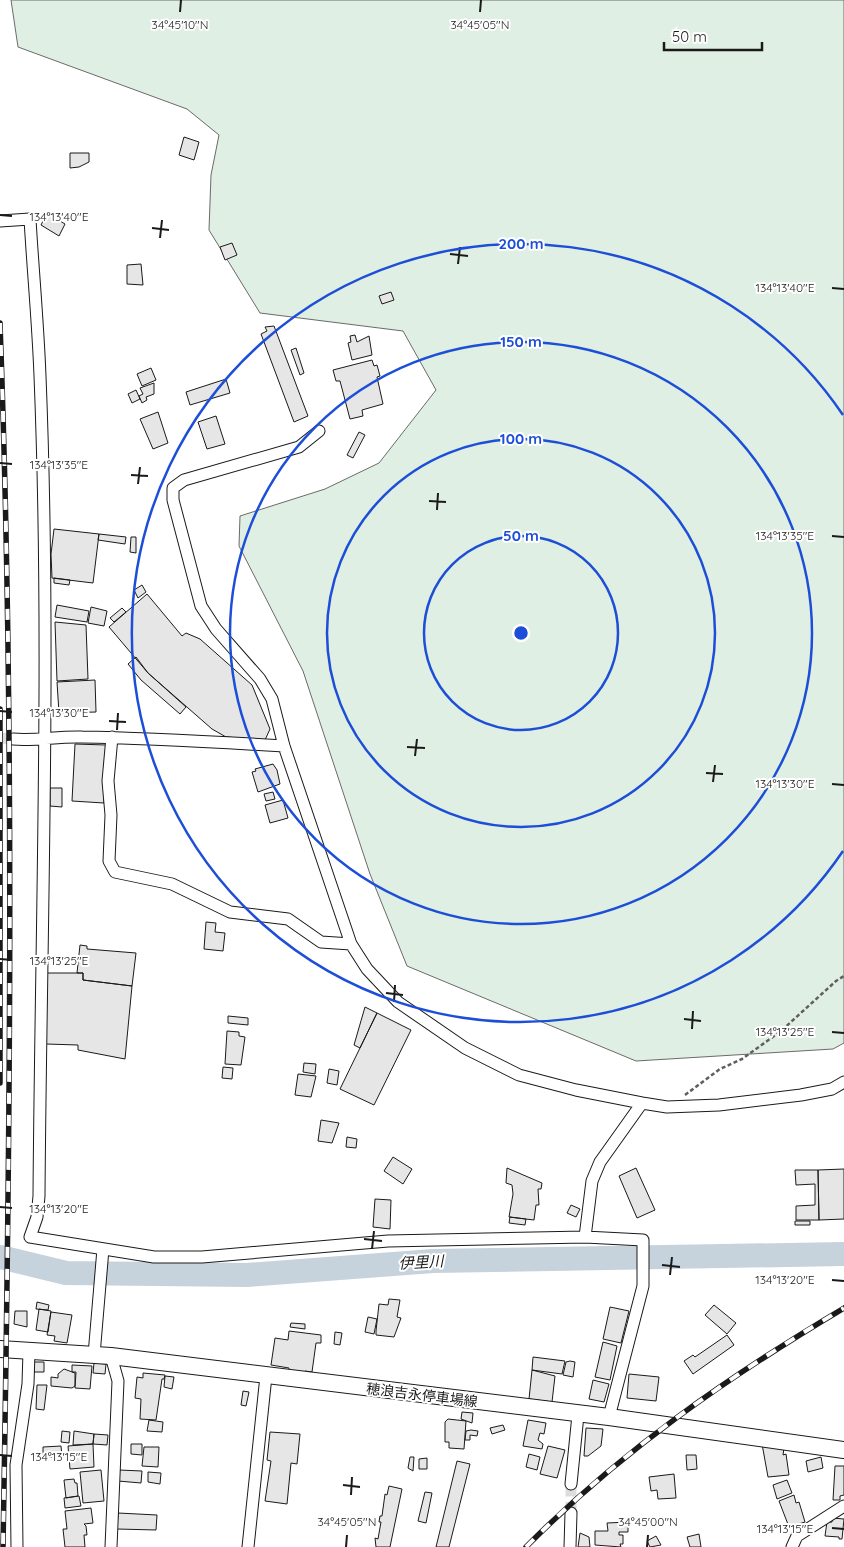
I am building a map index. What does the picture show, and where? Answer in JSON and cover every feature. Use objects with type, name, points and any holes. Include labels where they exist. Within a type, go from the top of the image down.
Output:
[{"type":"main road","name":"穂浪吉永停車場線","points":[[0,1349],[111,1356],[609,1418],[844,1450]]},
{"type":"street","points":[[0,221],[30,219],[40,375],[44,740],[39,1196],[37,1217],[30,1238],[154,1257],[202,1256],[388,1241],[585,1237],[643,1240],[643,1286],[609,1418]]},
{"type":"street","points":[[319,431],[299,447],[184,480],[173,488],[173,500],[201,606],[216,629],[260,679],[272,699],[284,746],[351,944],[367,969],[398,1002],[431,1027],[465,1048],[519,1074],[576,1090],[642,1104],[667,1107],[719,1105],[801,1096],[832,1088],[844,1082]]},
{"type":"street","points":[[13,739],[44,740],[58,736],[112,737],[284,746]]},
{"type":"street","points":[[112,737],[108,781],[111,815],[109,861],[115,872],[172,884],[230,912],[288,919],[321,942],[351,944]]},
{"type":"street","points":[[585,1237],[592,1181],[600,1162],[642,1104]]},
{"type":"street","points":[[94,1355],[103,1249]]},
{"type":"street","points":[[17,1547],[16,1465],[28,1384],[30,1351]]},
{"type":"street","points":[[111,1356],[118,1380],[111,1547]]},
{"type":"street","points":[[248,1547],[266,1376]]},
{"type":"street","points":[[571,1484],[578,1415]]},
{"type":"street","points":[[792,1547],[797,1536],[844,1506]]},
{"type":"street","points":[[570,1547],[571,1513]]},
{"type":"path","points":[[667,1107],[720,1069],[742,1059],[781,1031],[844,976]]},
{"type":"green space","points":[[11,0],[844,0],[844,1043],[833,1049],[636,1061],[407,966],[370,874],[303,671],[239,546],[240,516],[325,489],[379,463],[436,390],[403,331],[260,313],[209,230],[211,175],[219,135],[187,109],[18,47]]},
{"type":"building","points":[[184,137],[199,142],[194,160],[179,155]]},
{"type":"building","points":[[70,153],[89,153],[89,162],[79,167],[70,168]]},
{"type":"building","points":[[47,213],[65,224],[59,236],[41,225]]},
{"type":"building","points":[[232,243],[237,255],[225,260],[220,247]]},
{"type":"building","points":[[141,264],[143,285],[127,284],[127,265]]},
{"type":"building","points":[[391,292],[394,300],[382,304],[379,296]]},
{"type":"building","points":[[274,326],[308,416],[294,422],[261,334],[267,331],[265,327]]},
{"type":"building","points":[[355,335],[357,342],[369,336],[372,355],[352,360],[348,343],[351,342],[350,336]]},
{"type":"building","points":[[296,348],[304,373],[300,375],[291,350]]},
{"type":"building","points":[[372,360],[374,366],[377,365],[380,376],[377,377],[383,404],[362,410],[363,416],[350,419],[340,381],[336,381],[333,370]]},
{"type":"building","points":[[151,368],[156,380],[142,386],[137,374]]},
{"type":"building","points":[[226,379],[230,393],[190,405],[186,392]]},
{"type":"building","points":[[154,383],[154,394],[146,397],[147,400],[142,403],[139,396],[143,394],[140,388]]},
{"type":"building","points":[[136,390],[140,399],[132,403],[128,394]]},
{"type":"building","points":[[158,412],[168,443],[153,449],[140,419]]},
{"type":"building","points":[[216,416],[225,444],[207,449],[198,422]]},
{"type":"building","points":[[359,432],[365,435],[353,458],[347,455]]},
{"type":"building","points":[[54,529],[99,534],[93,583],[52,578],[51,554]]},
{"type":"building","points":[[99,534],[126,537],[125,544],[98,540]]},
{"type":"building","points":[[131,537],[136,537],[136,553],[130,552]]},
{"type":"building","points":[[54,578],[70,580],[69,585],[54,583]]},
{"type":"building","points":[[142,585],[146,592],[138,598],[134,590]]},
{"type":"building","points":[[147,594],[182,636],[186,633],[200,639],[252,685],[270,729],[265,740],[226,737],[212,729],[148,673],[109,627]]},
{"type":"building","points":[[57,605],[89,611],[87,622],[55,617]]},
{"type":"building","points":[[91,607],[107,611],[104,626],[88,623]]},
{"type":"building","points":[[122,608],[126,612],[114,622],[110,618]]},
{"type":"building","points":[[55,622],[86,625],[88,679],[57,681]]},
{"type":"building","points":[[136,657],[148,673],[186,707],[180,714],[141,680],[128,664]]},
{"type":"building","points":[[95,680],[96,712],[59,713],[57,682]]},
{"type":"building","points":[[75,744],[106,745],[104,803],[72,801]]},
{"type":"building","points":[[273,764],[277,770],[280,784],[258,792],[252,772],[256,771],[255,769]]},
{"type":"building","points":[[50,788],[62,788],[62,807],[50,806]]},
{"type":"building","points":[[273,792],[275,799],[266,801],[264,794]]},
{"type":"building","points":[[283,800],[288,818],[270,823],[265,805]]},
{"type":"building","points":[[206,922],[216,923],[215,932],[225,933],[223,951],[204,949]]},
{"type":"building","points":[[80,945],[87,946],[87,949],[136,953],[132,986],[83,980],[83,973],[77,973]]},
{"type":"building","points":[[47,973],[83,973],[83,980],[132,986],[125,1059],[78,1050],[78,1045],[46,1044]]},
{"type":"building","points":[[365,1007],[377,1013],[360,1048],[354,1045]]},
{"type":"building","points":[[377,1013],[411,1030],[374,1105],[340,1089]]},
{"type":"building","points":[[228,1016],[248,1018],[248,1025],[228,1023]]},
{"type":"building","points":[[227,1031],[239,1032],[239,1036],[245,1037],[241,1065],[225,1064]]},
{"type":"building","points":[[304,1063],[316,1064],[315,1074],[303,1072]]},
{"type":"building","points":[[223,1067],[233,1068],[232,1079],[222,1078]]},
{"type":"building","points":[[329,1069],[339,1071],[337,1085],[327,1083]]},
{"type":"building","points":[[298,1074],[316,1076],[311,1097],[295,1095]]},
{"type":"building","points":[[321,1120],[339,1123],[332,1143],[318,1141]]},
{"type":"building","points":[[347,1137],[357,1139],[356,1148],[346,1147]]},
{"type":"building","points":[[393,1157],[412,1169],[403,1184],[384,1171]]},
{"type":"building","points":[[507,1168],[542,1183],[541,1189],[538,1189],[539,1205],[536,1205],[534,1220],[509,1217],[513,1194],[512,1185],[506,1183]]},
{"type":"building","points":[[636,1168],[655,1210],[637,1218],[619,1176]]},
{"type":"building","points":[[844,1169],[844,1219],[819,1220],[818,1170]]},
{"type":"building","points":[[795,1170],[818,1170],[819,1220],[796,1220],[796,1206],[815,1205],[815,1184],[796,1185]]},
{"type":"building","points":[[375,1199],[391,1200],[390,1229],[373,1227]]},
{"type":"building","points":[[571,1205],[580,1209],[576,1217],[567,1213]]},
{"type":"building","points":[[510,1217],[526,1219],[525,1225],[509,1223]]},
{"type":"building","points":[[795,1221],[810,1221],[810,1225],[795,1225]]},
{"type":"building","points":[[389,1299],[400,1300],[397,1317],[401,1318],[394,1337],[376,1335],[379,1304],[388,1305]]},
{"type":"building","points":[[37,1302],[49,1305],[48,1310],[36,1309]]},
{"type":"building","points":[[714,1305],[736,1323],[727,1334],[705,1315]]},
{"type":"building","points":[[610,1307],[629,1311],[621,1343],[603,1339]]},
{"type":"building","points":[[39,1309],[51,1311],[48,1332],[36,1330]]},
{"type":"building","points":[[15,1311],[27,1311],[27,1327],[14,1324]]},
{"type":"building","points":[[51,1312],[72,1315],[67,1343],[54,1341],[55,1336],[47,1335]]},
{"type":"building","points":[[368,1317],[377,1319],[374,1334],[365,1332]]},
{"type":"building","points":[[291,1323],[305,1324],[305,1329],[290,1327]]},
{"type":"building","points":[[289,1331],[321,1335],[321,1343],[316,1343],[312,1372],[305,1371],[305,1374],[289,1372],[289,1368],[271,1365],[275,1338],[288,1340]]},
{"type":"building","points":[[335,1332],[342,1333],[340,1345],[334,1344]]},
{"type":"building","points":[[727,1335],[734,1345],[693,1374],[684,1361],[693,1355],[695,1357]]},
{"type":"building","points":[[603,1342],[617,1346],[610,1380],[595,1377]]},
{"type":"building","points":[[533,1357],[565,1361],[562,1374],[532,1370]]},
{"type":"building","points":[[34,1362],[44,1362],[44,1372],[34,1372]]},
{"type":"building","points":[[566,1362],[575,1362],[573,1377],[563,1375]]},
{"type":"building","points":[[94,1363],[106,1364],[105,1374],[93,1373]]},
{"type":"building","points":[[72,1365],[92,1366],[90,1389],[75,1388],[76,1372],[72,1372]]},
{"type":"building","points":[[64,1369],[75,1373],[75,1386],[72,1388],[51,1386],[51,1377],[58,1378],[58,1374]]},
{"type":"building","points":[[532,1370],[555,1376],[552,1402],[529,1399]]},
{"type":"building","points":[[143,1373],[165,1375],[164,1379],[162,1379],[156,1420],[140,1419],[141,1399],[135,1398],[137,1377],[143,1378]]},
{"type":"building","points":[[629,1374],[659,1377],[656,1401],[627,1398]]},
{"type":"building","points":[[165,1376],[174,1377],[172,1389],[164,1387]]},
{"type":"building","points":[[593,1380],[609,1384],[604,1402],[589,1399]]},
{"type":"building","points":[[37,1385],[47,1385],[44,1410],[36,1409]]},
{"type":"building","points":[[243,1391],[249,1392],[246,1406],[241,1405]]},
{"type":"building","points":[[462,1412],[473,1413],[472,1423],[461,1419]]},
{"type":"building","points":[[448,1419],[466,1421],[464,1449],[449,1448],[449,1442],[445,1442],[445,1422]]},
{"type":"building","points":[[149,1420],[163,1422],[162,1432],[147,1431]]},
{"type":"building","points":[[528,1420],[546,1423],[544,1434],[540,1433],[538,1440],[543,1444],[542,1449],[523,1446]]},
{"type":"building","points":[[503,1425],[505,1430],[492,1434],[490,1428]]},
{"type":"building","points":[[586,1428],[603,1429],[601,1446],[588,1456],[584,1456]]},
{"type":"building","points":[[62,1431],[70,1432],[69,1443],[61,1442]]},
{"type":"building","points":[[74,1431],[94,1434],[93,1444],[73,1445]]},
{"type":"building","points":[[466,1431],[478,1431],[477,1436],[470,1435],[470,1440],[465,1440]]},
{"type":"building","points":[[270,1432],[300,1434],[297,1464],[291,1463],[287,1504],[265,1501],[271,1461],[267,1460]]},
{"type":"building","points":[[94,1434],[108,1435],[107,1445],[93,1444]]},
{"type":"building","points":[[93,1444],[94,1467],[70,1469],[68,1446]]},
{"type":"building","points":[[131,1444],[142,1444],[142,1455],[131,1454]]},
{"type":"building","points":[[762,1444],[784,1448],[783,1455],[786,1454],[789,1475],[768,1477]]},
{"type":"building","points":[[61,1446],[62,1456],[43,1458],[43,1447]]},
{"type":"building","points":[[548,1446],[565,1450],[557,1478],[540,1474]]},
{"type":"building","points":[[144,1447],[159,1447],[158,1467],[142,1466]]},
{"type":"building","points":[[529,1454],[540,1457],[537,1470],[526,1467]]},
{"type":"building","points":[[686,1455],[696,1455],[697,1469],[687,1470]]},
{"type":"building","points":[[410,1457],[414,1457],[413,1471],[408,1468]]},
{"type":"building","points":[[821,1457],[823,1468],[808,1472],[806,1461]]},
{"type":"building","points":[[427,1458],[427,1469],[419,1469],[419,1459]]},
{"type":"building","points":[[457,1461],[470,1464],[449,1547],[436,1547]]},
{"type":"building","points":[[835,1466],[844,1466],[844,1495],[840,1496],[840,1500],[833,1500]]},
{"type":"building","points":[[101,1470],[104,1501],[83,1503],[80,1472]]},
{"type":"building","points":[[119,1470],[142,1471],[141,1483],[118,1481]]},
{"type":"building","points":[[148,1472],[161,1473],[160,1484],[148,1482]]},
{"type":"building","points":[[674,1474],[676,1498],[658,1499],[657,1490],[651,1491],[649,1477]]},
{"type":"building","points":[[74,1479],[75,1483],[77,1483],[78,1496],[66,1498],[64,1480]]},
{"type":"building","points":[[787,1480],[792,1493],[777,1499],[773,1485]]},
{"type":"building","points":[[389,1486],[402,1489],[390,1547],[376,1547],[375,1538],[378,1539],[381,1522],[379,1522],[380,1516],[382,1516],[385,1494],[387,1495]]},
{"type":"building","points":[[425,1492],[432,1493],[426,1523],[418,1521]]},
{"type":"building","points":[[794,1495],[796,1503],[799,1502],[805,1522],[789,1527],[779,1501]]},
{"type":"building","points":[[79,1496],[81,1506],[65,1508],[64,1498]]},
{"type":"building","points":[[91,1508],[93,1523],[84,1524],[87,1535],[84,1535],[85,1547],[65,1547],[63,1529],[67,1529],[65,1511]]},
{"type":"building","points":[[118,1513],[157,1515],[156,1530],[117,1529]]},
{"type":"building","points":[[832,1518],[844,1519],[842,1539],[825,1536],[827,1522],[832,1522]]},
{"type":"building","points":[[628,1522],[628,1532],[619,1532],[619,1535],[623,1535],[621,1547],[595,1545],[595,1531],[608,1531],[607,1523]]},
{"type":"building","points":[[580,1533],[589,1537],[590,1547],[578,1547]]},
{"type":"building","points":[[699,1534],[701,1547],[690,1547],[687,1537]]},
{"type":"building","points":[[656,1536],[661,1545],[650,1547],[647,1541]]},
{"type":"waterway","name":"伊里川","points":[[0,1257],[66,1273],[247,1275],[433,1261],[844,1254]]},
{"type":"tunnel","points":[[0,738],[13,739]]},
{"type":"tunnel","points":[[571,1484],[571,1513]]},
{"type":"railway","points":[[0,323],[8,629],[10,935],[3,1547]]},
{"type":"railway","points":[[0,709],[0,1083]]},
{"type":"railway","points":[[526,1547],[599,1479],[677,1417],[759,1361],[844,1308]]}]
